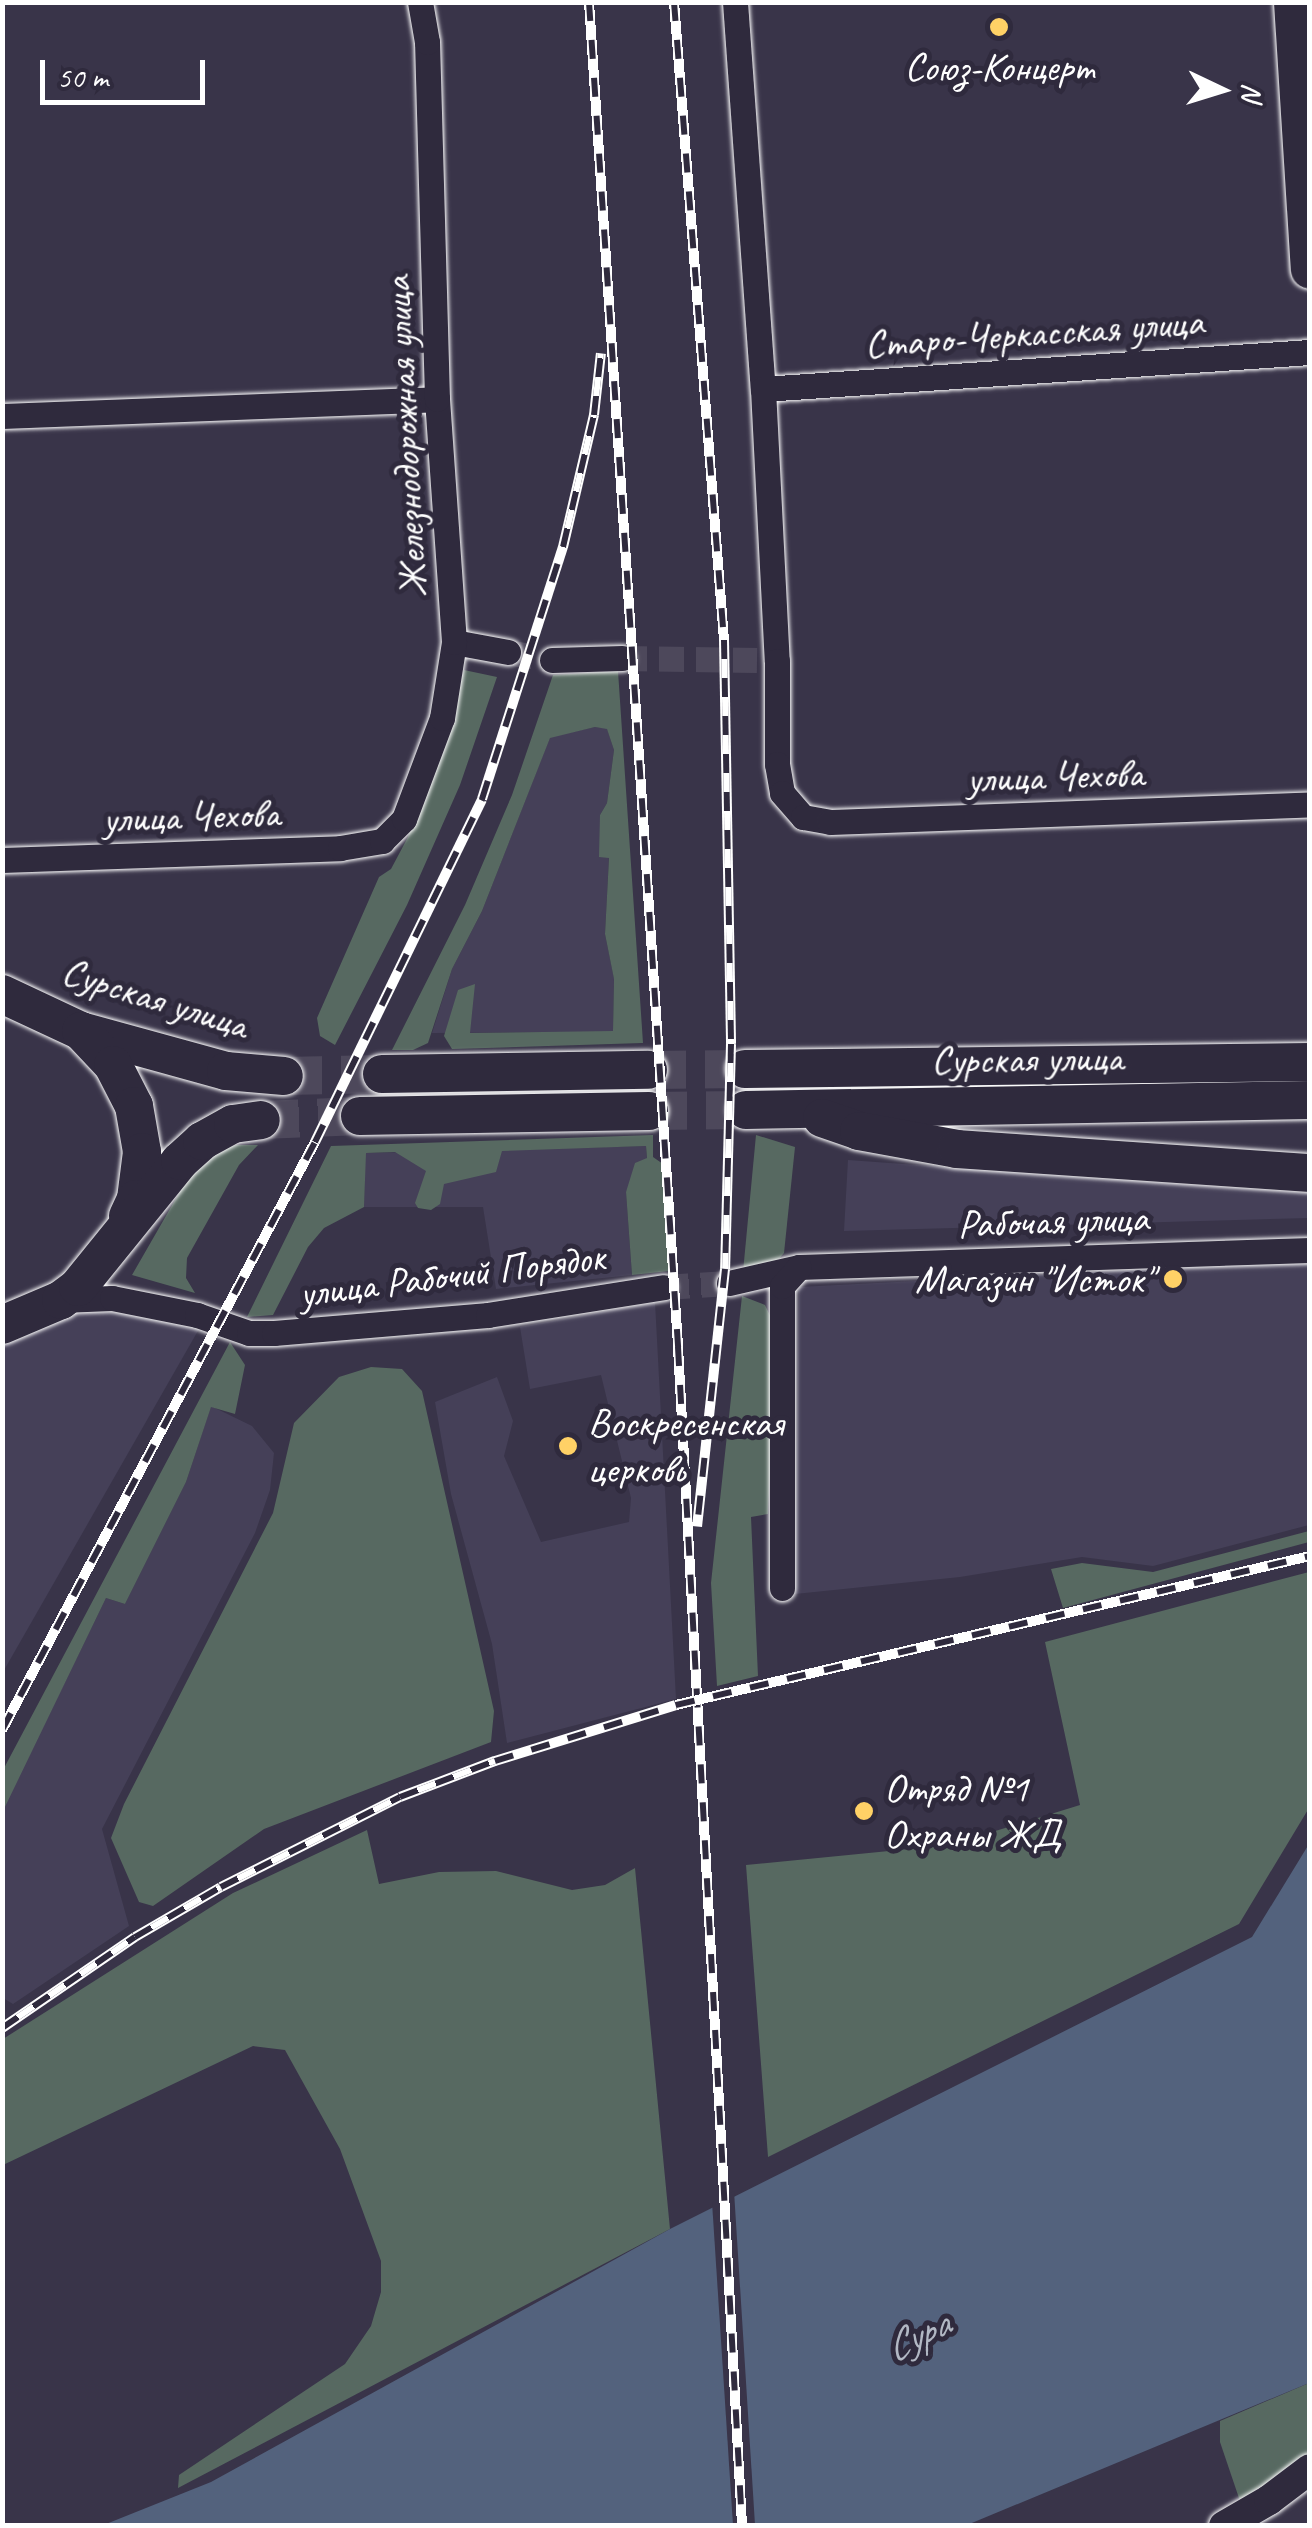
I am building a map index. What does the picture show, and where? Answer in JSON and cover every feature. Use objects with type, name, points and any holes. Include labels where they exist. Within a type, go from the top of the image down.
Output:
[{"type":"main road","points":[[1293,2],[1310,269]]},
{"type":"main road","name":"Сурская улица","points":[[2,994],[81,1031],[226,1071],[284,1076]]},
{"type":"main road","points":[[81,1031],[113,1065],[136,1122],[142,1152],[136,1198],[116,1241]]},
{"type":"main road","name":"Сурская улица","points":[[746,1069],[1300,1058]]},
{"type":"main road","points":[[382,1074],[648,1070]]},
{"type":"main road","name":"Сурская улица","points":[[746,1110],[1310,1100]]},
{"type":"main road","points":[[793,1108],[859,1132],[958,1149],[1310,1174]]},
{"type":"main road","points":[[360,1116],[649,1112]]},
{"type":"main road","points":[[2,1325],[61,1300],[96,1270],[180,1161],[202,1140],[233,1124],[261,1120]]},
{"type":"street","points":[[734,2],[763,389]]},
{"type":"street","name":"Железнодорожная улица","points":[[382,841],[404,819],[442,718],[454,642],[437,399],[422,7]]},
{"type":"street","name":"Старо-Черкасская улица","points":[[763,389],[1310,352]]},
{"type":"street","name":"улица Чехова","points":[[763,389],[767,660],[782,792],[804,817],[830,822],[1310,804]]},
{"type":"street","points":[[2,416],[437,399]]},
{"type":"street","points":[[454,642],[508,652]]},
{"type":"street","points":[[552,660],[622,658]]},
{"type":"street","name":"улица Чехова","points":[[2,860],[340,848],[382,841]]},
{"type":"street","name":"Рабочая улица","points":[[729,1282],[799,1267],[1310,1250]]},
{"type":"street","points":[[782,1588],[782,1286],[799,1267]]},
{"type":"street","name":"улица Рабочий Порядок","points":[[61,1300],[112,1298],[198,1315],[249,1333],[332,1331],[488,1315],[664,1287]]},
{"type":"street","points":[[1224,2526],[1269,2500],[1310,2469]]},
{"type":"shaded area","points":[[607,728],[614,750],[607,803],[600,815],[600,857],[609,857],[605,934],[614,978],[613,1032],[432,1033],[452,969],[482,911],[550,737]]},
{"type":"shaded area","points":[[646,1146],[647,1158],[626,1192],[632,1275],[496,1289],[483,1207],[364,1207],[365,1153]]},
{"type":"shaded area","points":[[848,1160],[1309,1193],[1309,1218],[844,1231]]},
{"type":"shaded area","points":[[1309,1261],[1309,1525],[1153,1566],[1082,1557],[960,1577],[795,1594],[799,1287]]},
{"type":"shaded area","points":[[655,1302],[676,1699],[507,1743],[492,1644],[451,1494],[435,1402],[497,1377],[513,1421],[504,1456],[541,1542],[629,1522],[631,1498],[601,1375],[530,1389],[520,1327]]},
{"type":"shaded area","points":[[105,1308],[182,1319],[199,1329],[3,1672],[3,1344],[70,1311]]},
{"type":"shaded area","points":[[211,1406],[252,1426],[274,1453],[270,1490],[255,1533],[102,1829],[129,1926],[13,2004],[3,1998],[2,1811],[106,1598],[125,1604],[186,1482]]},
{"type":"green space","points":[[464,670],[497,677],[460,785],[407,905],[335,1045],[320,1036],[317,1018],[379,877],[391,869],[408,837]]},
{"type":"green space","points":[[618,671],[643,1043],[452,1049],[444,1036],[458,990],[475,984],[470,1033],[613,1031],[614,979],[605,934],[609,858],[599,857],[600,815],[607,803],[614,750],[607,729],[595,727],[550,738],[482,911],[452,969],[428,1043],[413,1050],[392,1050],[465,905],[512,795],[553,675]]},
{"type":"green space","points":[[653,1135],[653,1157],[663,1164],[669,1271],[632,1275],[626,1192],[635,1163],[647,1158],[646,1146],[502,1151],[496,1172],[444,1184],[440,1204],[431,1210],[418,1208],[415,1203],[426,1171],[395,1152],[366,1153],[364,1207],[324,1228],[308,1247],[273,1315],[247,1317],[331,1146]]},
{"type":"green space","points":[[756,1135],[795,1147],[784,1253],[777,1261],[743,1272]]},
{"type":"green space","points":[[258,1145],[239,1165],[187,1258],[186,1278],[195,1293],[132,1275],[186,1181],[222,1149]]},
{"type":"green space","points":[[742,1296],[765,1305],[777,1330],[768,1514],[751,1517],[758,1676],[717,1686],[711,1583]]},
{"type":"green space","points":[[230,1342],[245,1365],[235,1414],[211,1407],[186,1482],[125,1604],[106,1598],[3,1811],[3,1770]]},
{"type":"green space","points":[[371,1367],[402,1369],[422,1391],[494,1711],[491,1742],[264,1829],[153,1906],[139,1902],[111,1838],[124,1804],[273,1513],[294,1423],[339,1377]]},
{"type":"green space","points":[[1309,1531],[1309,1542],[1063,1608],[1051,1569],[1082,1563],[1153,1572]]},
{"type":"green space","points":[[1309,1572],[1309,1808],[1239,1924],[768,2157],[746,1865],[950,1845],[1080,1805],[1045,1642]]},
{"type":"green space","points":[[367,1830],[379,1884],[439,1872],[496,1871],[572,1890],[605,1885],[635,1868],[670,2229],[178,2488],[179,2475],[345,2364],[371,2326],[381,2292],[381,2261],[340,2149],[285,2050],[253,2046],[3,2165],[3,2039],[233,1893]]},
{"type":"green space","points":[[1309,2383],[1309,2456],[1241,2504],[1220,2442],[1220,2421]]},
{"type":"water","name":"Сура","points":[[1309,1844],[1309,2383],[967,2525],[101,2526],[211,2482],[670,2229],[1252,1937]]},
{"type":"pier","points":[[734,2191],[755,2525],[733,2525],[712,2202]]},
{"type":"tunnel","points":[[508,652],[552,660]]},
{"type":"tunnel","points":[[622,658],[757,660]]},
{"type":"tunnel","points":[[648,1070],[745,1069]]},
{"type":"tunnel","points":[[284,1076],[382,1074]]},
{"type":"tunnel","points":[[649,1111],[746,1110]]},
{"type":"tunnel","points":[[261,1120],[360,1116]]},
{"type":"tunnel","points":[[664,1287],[729,1283]]},
{"type":"railway","points":[[589,2],[678,1347],[742,2526]]},
{"type":"railway","points":[[674,2],[724,640],[731,1044],[725,1269],[697,1526]]},
{"type":"railway","points":[[2,1730],[315,1142],[482,799],[563,547],[594,415],[601,353]]},
{"type":"railway","points":[[2,2028],[135,1937],[221,1887],[400,1797],[495,1761],[676,1705],[1310,1556]]},
{"type":"place","name":"Союз-Концерт","points":[[999,27]]},
{"type":"place","name":"Магазин \"Исток\"","points":[[1173,1279]]},
{"type":"place","name":"Воскресенская церковь","points":[[568,1446]]},
{"type":"place","name":"Отряд №1 Охраны ЖД","points":[[864,1811]]}]
